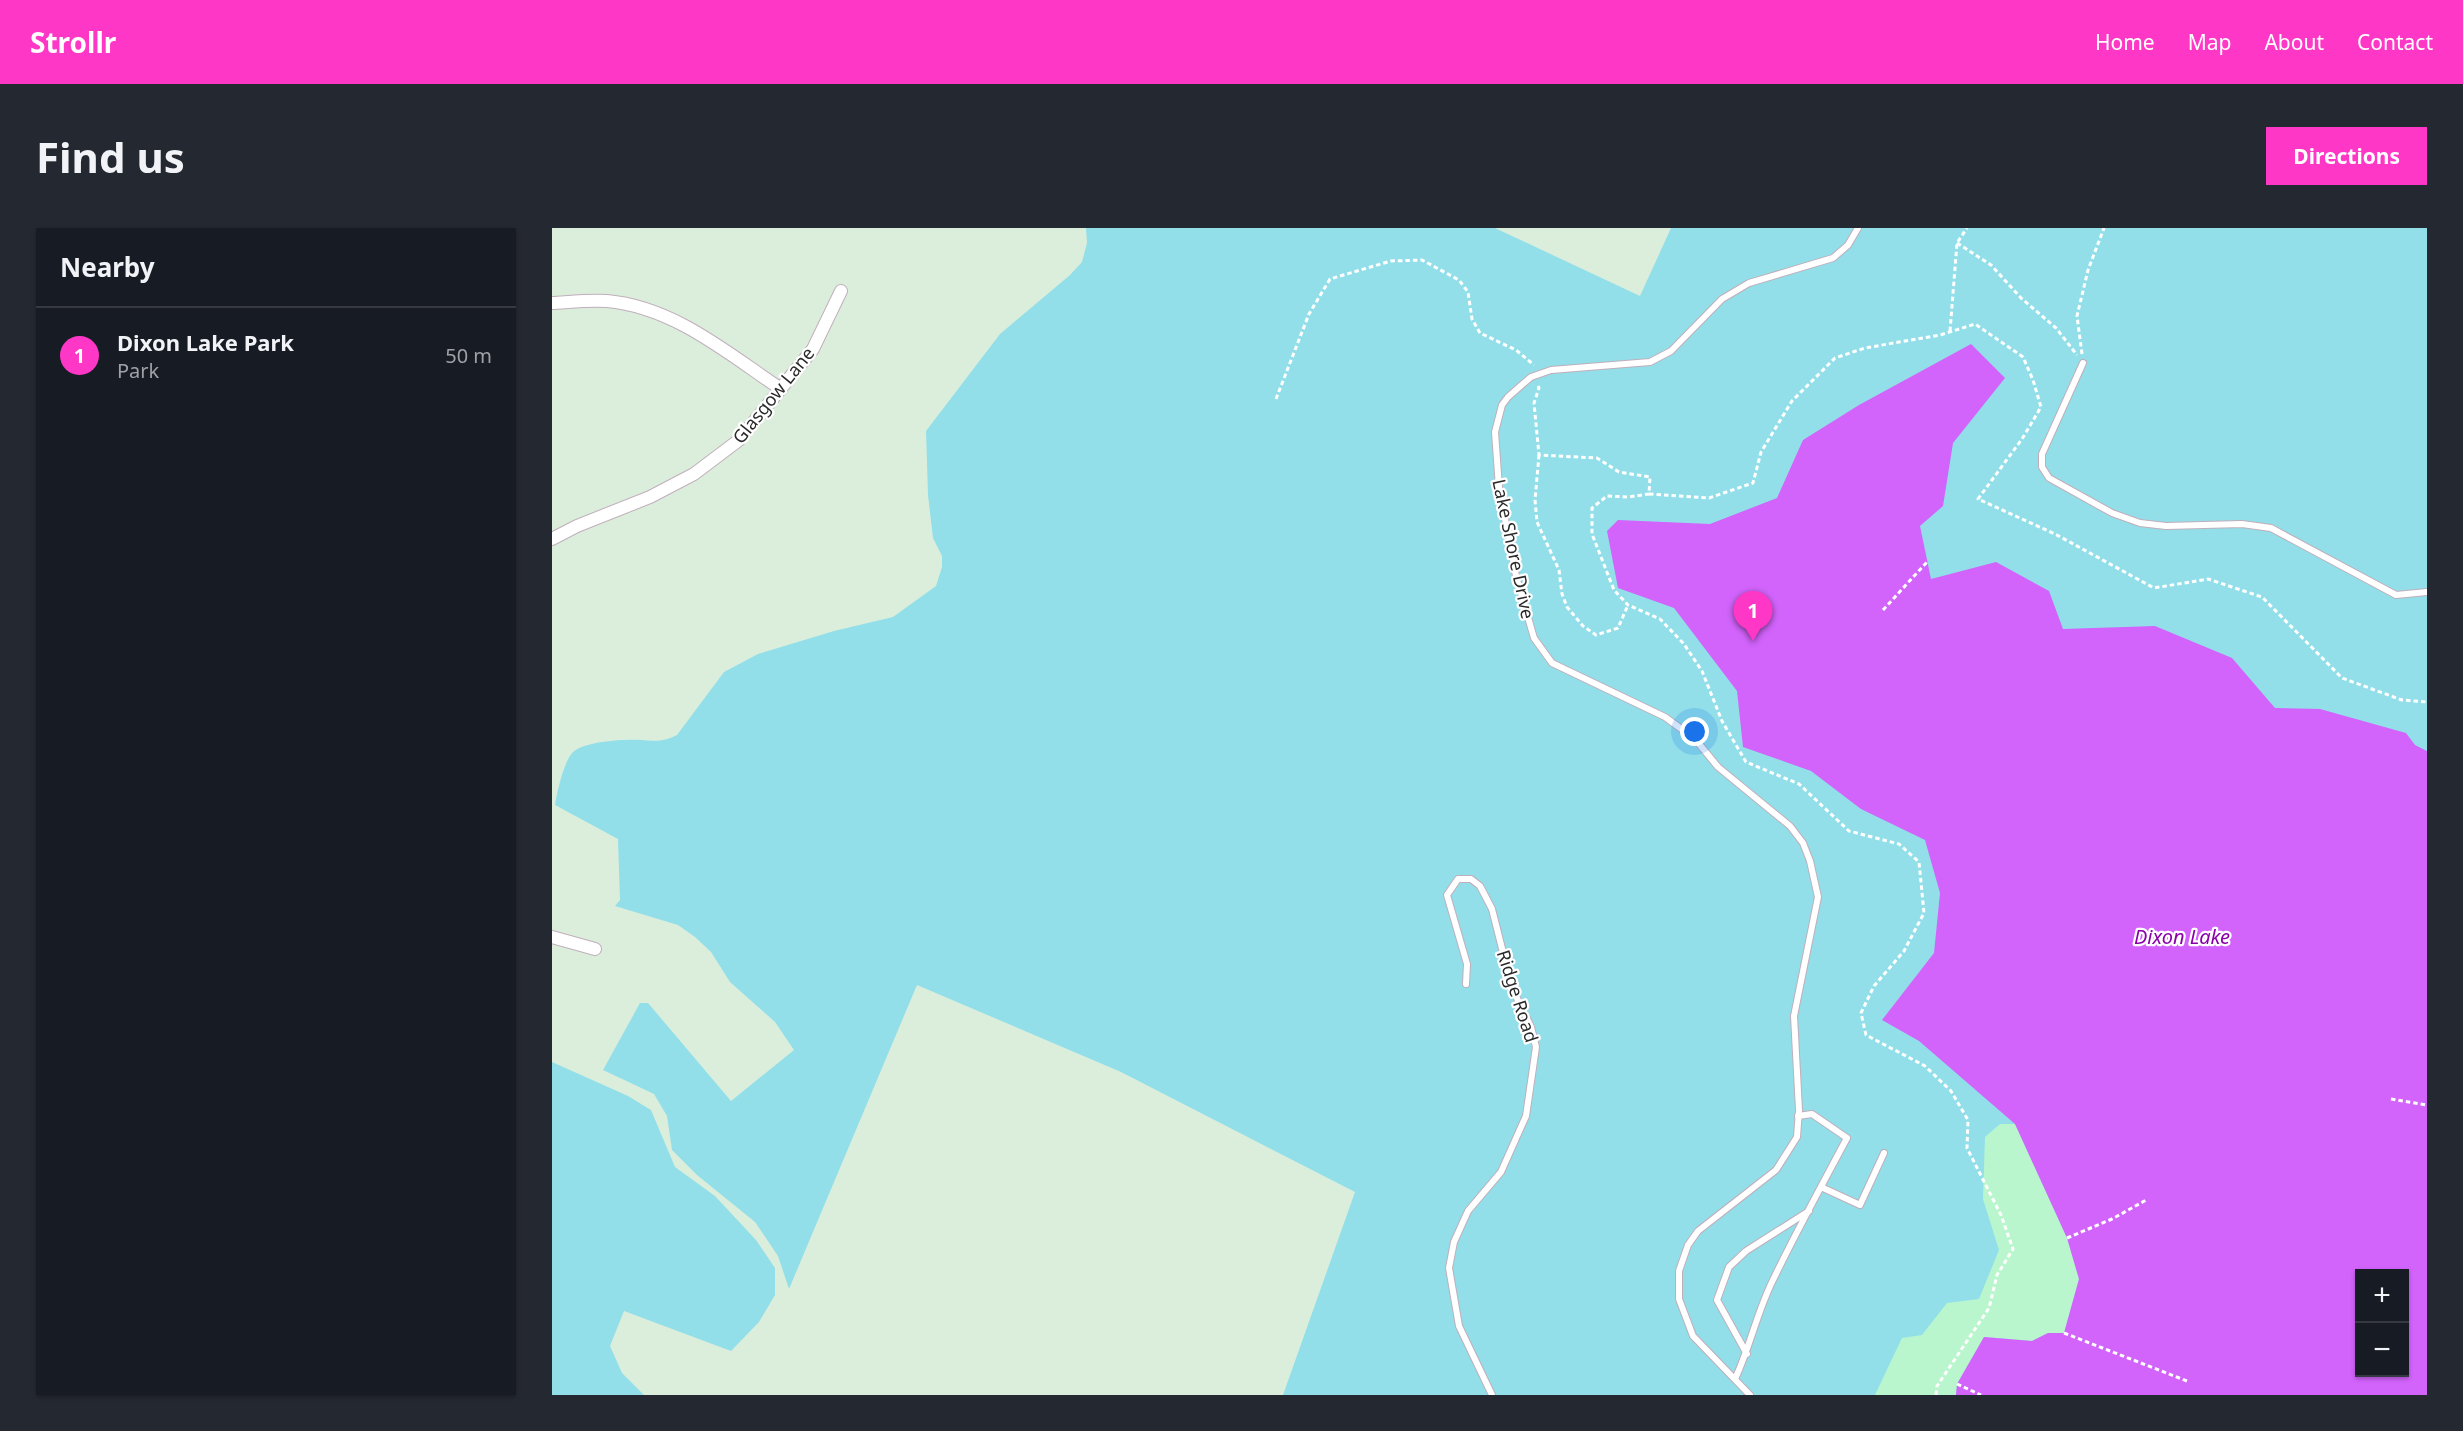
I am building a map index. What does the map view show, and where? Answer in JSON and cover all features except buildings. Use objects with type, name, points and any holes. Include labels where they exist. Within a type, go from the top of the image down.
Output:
[{"type":"street","name":"Glasgow Lane","points":[[552,539],[577,526],[650,497],[694,474],[739,440],[813,349],[841,291]]},
{"type":"street","points":[[552,303],[607,301],[650,310],[684,324],[781,389]]},
{"type":"street","points":[[552,937],[596,949]]},
{"type":"lane","name":"Lake Shore Drive","points":[[1750,1395],[1693,1336],[1679,1299],[1679,1271],[1688,1245],[1698,1231],[1776,1170],[1797,1137],[1794,1016],[1818,897],[1810,861],[1803,843],[1790,826],[1718,767],[1695,740],[1665,717],[1552,663],[1534,638],[1516,576],[1499,488],[1496,432],[1502,405],[1532,377],[1551,370],[1650,362],[1671,351],[1722,300],[1749,283],[1833,258],[1848,245],[1858,228]]},
{"type":"lane","points":[[2083,363],[2042,454],[2042,467],[2049,478],[2112,513],[2140,523],[2166,526],[2241,524],[2271,528],[2396,595],[2427,592]]},
{"type":"lane","name":"Ridge Road","points":[[1466,984],[1467,964],[1447,895],[1458,879],[1471,879],[1480,886],[1492,909],[1512,988],[1531,1027],[1536,1047],[1526,1116],[1501,1172],[1468,1211],[1454,1242],[1449,1268],[1459,1326],[1492,1395]]},
{"type":"lane","points":[[1735,1379],[1747,1354],[1753,1329],[1772,1281],[1847,1138],[1812,1114],[1798,1116]]},
{"type":"lane","points":[[1821,1187],[1860,1205],[1884,1153]]},
{"type":"lane","points":[[1747,1354],[1717,1300],[1729,1267],[1746,1251],[1809,1211]]},
{"type":"path","points":[[1950,331],[1957,243],[1967,228]]},
{"type":"path","points":[[2083,363],[2077,316],[2088,270],[2104,228]]},
{"type":"path","points":[[1957,243],[1991,266],[2021,298],[2056,328],[2083,363]]},
{"type":"path","points":[[1276,399],[1309,314],[1330,279],[1391,261],[1422,260],[1460,280],[1468,292],[1472,320],[1480,333],[1516,350],[1532,362],[1541,373]]},
{"type":"path","points":[[1649,494],[1709,498],[1753,483],[1761,452],[1792,401],[1834,358],[1865,348],[1975,324],[2023,357],[2033,380],[2040,407],[2022,439],[1978,500],[2055,534],[2154,588],[2208,579],[2262,597],[2342,678],[2402,700],[2427,702]]},
{"type":"path","points":[[1539,455],[1535,500],[1537,522],[1559,570],[1562,594],[1567,607],[1583,626],[1596,635],[1618,628],[1628,605]]},
{"type":"path","points":[[1883,610],[1927,562]]},
{"type":"path","points":[[2391,1099],[2427,1105]]},
{"type":"path","points":[[2067,1238],[2112,1219],[2148,1199]]},
{"type":"path","points":[[2064,1333],[2187,1381]]},
{"type":"path","points":[[1958,1384],[1981,1395]]},
{"type":"shaded area","points":[[1086,228],[1495,228],[1640,296],[1671,228],[2427,228],[2427,1395],[1283,1395],[1355,1192],[1121,1072],[917,985],[789,1289],[778,1256],[755,1222],[697,1175],[672,1150],[667,1116],[654,1094],[603,1070],[640,1003],[648,1003],[731,1101],[794,1050],[775,1022],[730,982],[711,952],[695,937],[678,925],[615,906],[620,900],[618,839],[555,805],[561,777],[573,752],[587,745],[616,740],[668,739],[677,735],[724,672],[758,654],[834,631],[893,617],[936,586],[942,567],[942,556],[933,538],[928,495],[926,431],[1000,334],[1070,275],[1082,262],[1087,243]]},
{"type":"shaded area","points":[[552,1062],[628,1096],[651,1110],[675,1167],[715,1196],[756,1240],[775,1268],[775,1295],[759,1322],[731,1351],[624,1311],[610,1346],[622,1373],[644,1395],[552,1395]]},
{"type":"sand","points":[[2000,1124],[2015,1124],[2067,1238],[2079,1279],[2064,1333],[2048,1333],[2032,1341],[1984,1337],[1957,1384],[1956,1395],[1875,1395],[1902,1338],[1922,1335],[1947,1303],[1979,1299],[1999,1250],[1983,1199],[1985,1137]]},
{"type":"water","name":"Dixon Lake","points":[[1971,344],[2005,378],[1953,443],[1943,506],[1920,526],[1931,579],[1996,562],[2049,591],[2063,629],[2155,626],[2232,658],[2275,708],[2320,709],[2406,733],[2415,745],[2427,751],[2427,1395],[1956,1395],[1957,1384],[1984,1337],[2032,1341],[2048,1333],[2064,1333],[2079,1279],[2067,1238],[2015,1124],[1919,1041],[1882,1020],[1934,953],[1940,893],[1925,840],[1861,809],[1811,771],[1743,747],[1737,691],[1674,608],[1618,588],[1607,531],[1618,520],[1710,524],[1777,498],[1803,440],[1859,405]]},
{"type":"place","name":"Dixon Lake Park","points":[[1753,641]]}]
